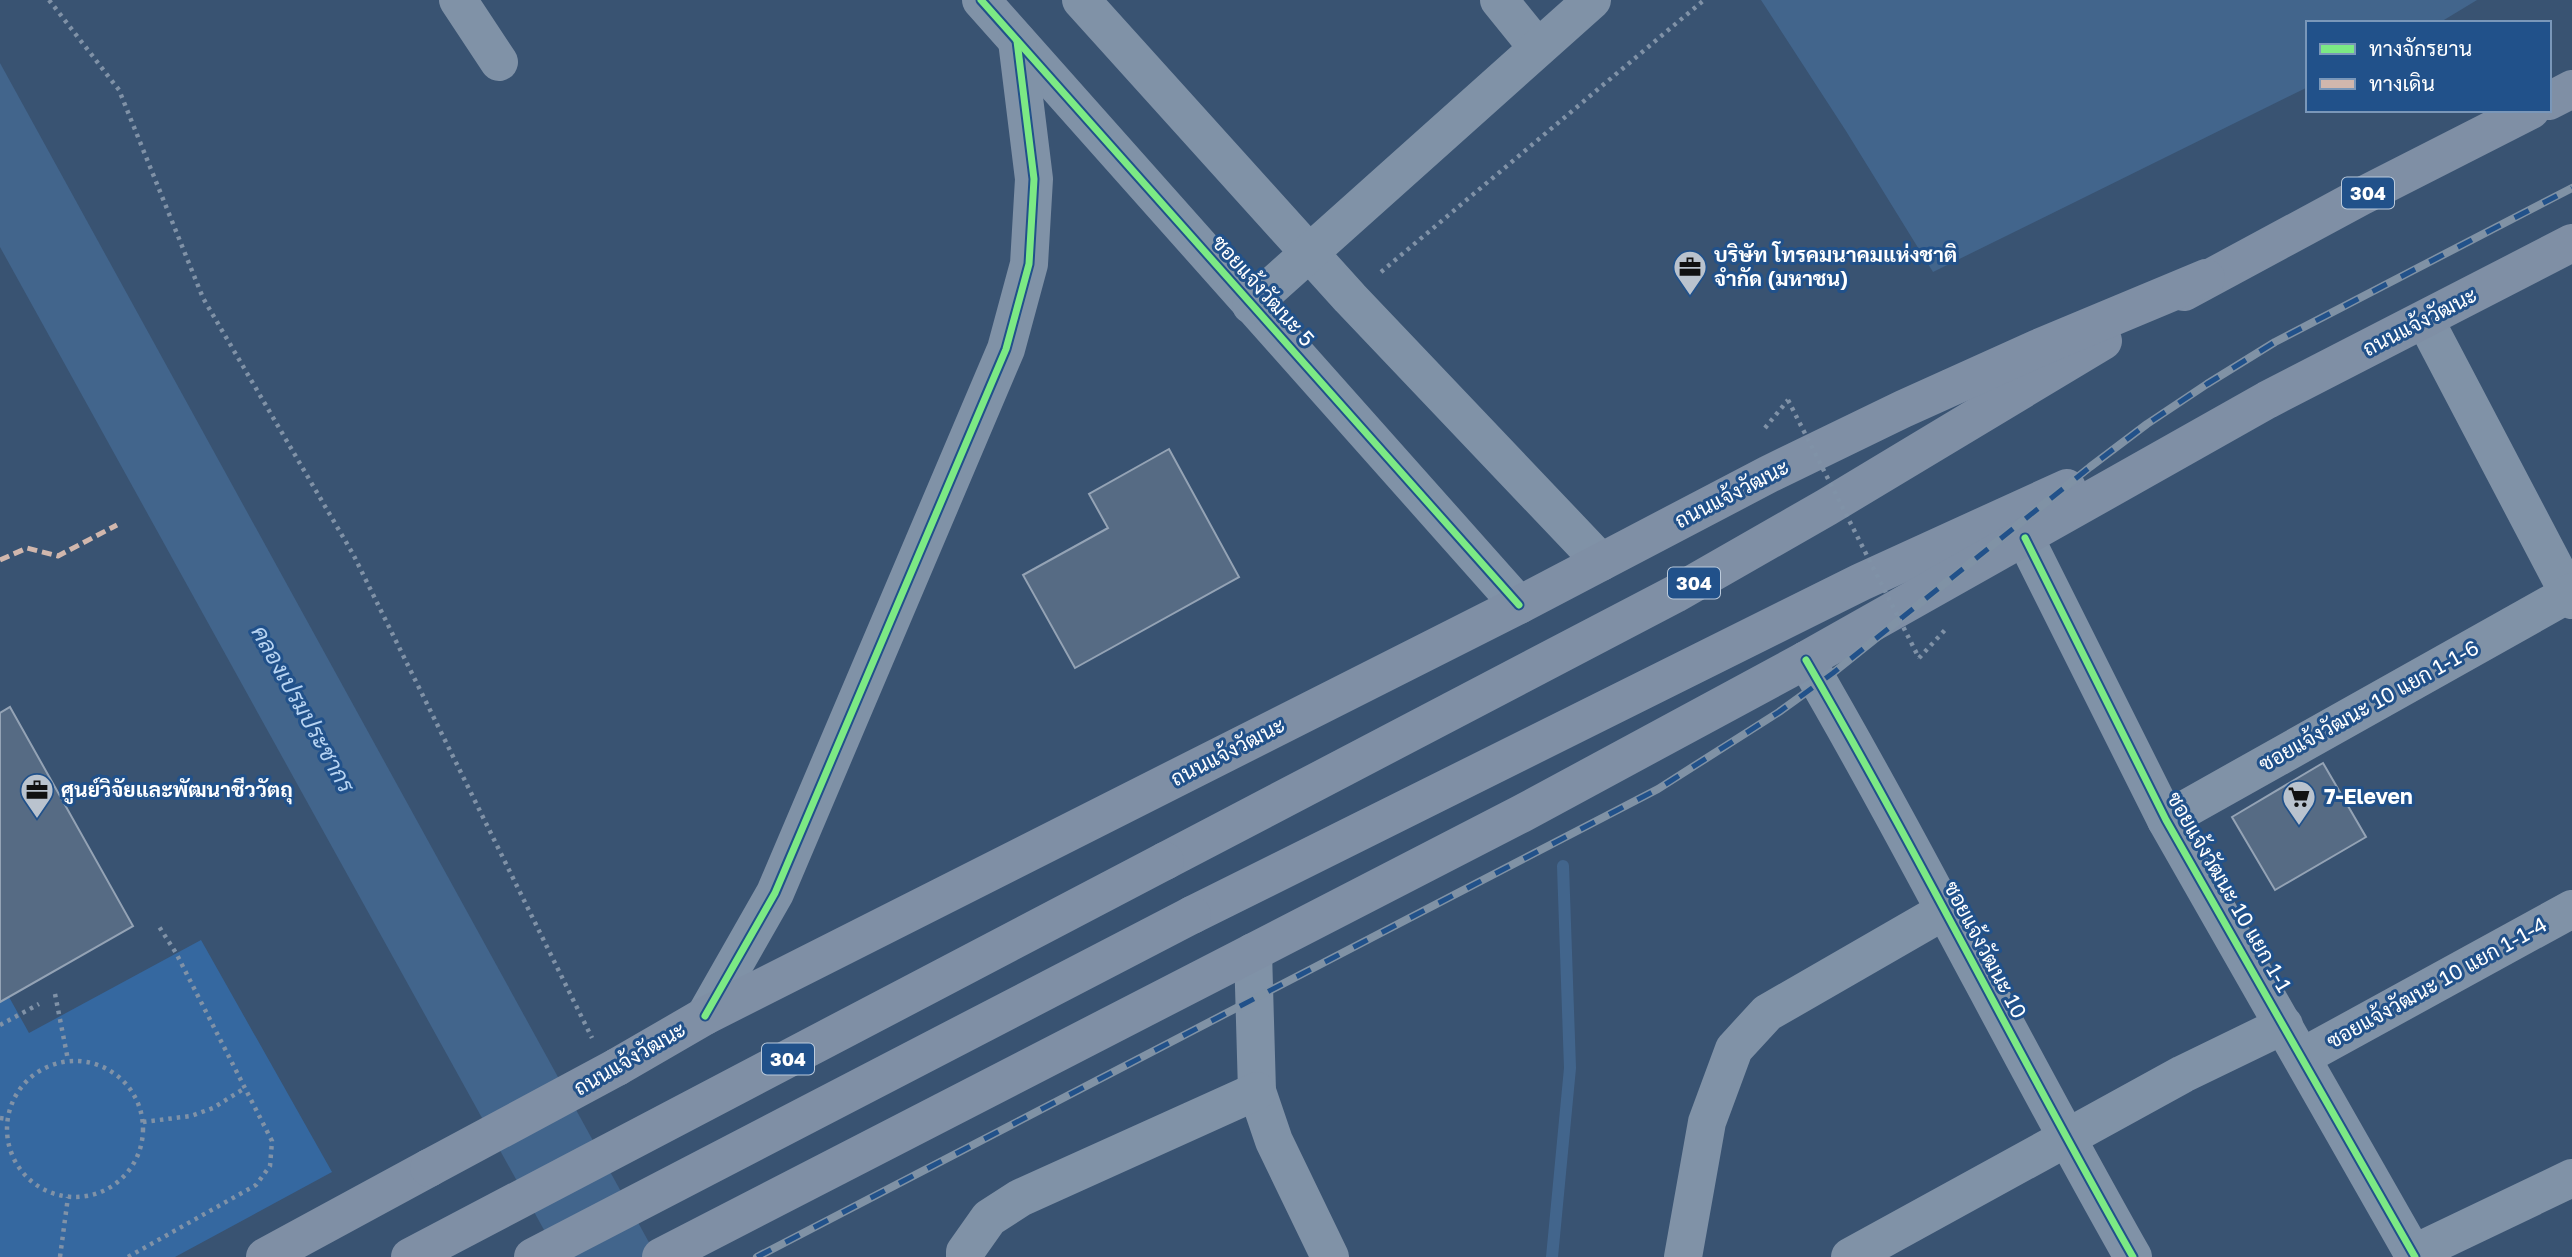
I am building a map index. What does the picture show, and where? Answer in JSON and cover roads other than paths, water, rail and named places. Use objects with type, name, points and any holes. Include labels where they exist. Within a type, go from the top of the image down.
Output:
[{"type":"main road","points":[[2551,100],[2572,89]]},
{"type":"main road","name":"ถนนแจ้งวัฒนะ","points":[[410,1257],[1675,594],[1982,416],[2206,278],[2527,112]]},
{"type":"main road","name":"ถนนแจ้งวัฒนะ","points":[[533,1257],[1192,915],[1861,582],[2267,400],[2572,243]]},
{"type":"main road","name":"ถนนแจ้งวัฒนะ","points":[[265,1257],[618,1067],[705,1016],[1519,605],[1769,474],[2036,349],[2206,278]]},
{"type":"main road","name":"ถนนแจ้งวัฒนะ","points":[[671,1251],[1521,814],[1806,660],[2267,400]]},
{"type":"street","points":[[458,0],[499,62]]},
{"type":"street","name":"ซอยแจ้งวัฒนะ 5","points":[[981,0],[1519,605]]},
{"type":"street","points":[[1081,0],[1350,298],[1601,562]]},
{"type":"street","points":[[1499,0],[1537,47]]},
{"type":"street","points":[[1251,305],[1592,0]]},
{"type":"street","points":[[705,1016],[775,893],[1006,349],[1029,264],[1034,180],[1017,41]]},
{"type":"street","points":[[2425,320],[2571,595]]},
{"type":"street","name":"ซอยแจ้งวัฒนะ 10 แยก 1-1","points":[[2025,538],[2166,820],[2414,1256]]},
{"type":"street","name":"ซอยแจ้งวัฒนะ 10 แยก 1-1-6","points":[[2166,820],[2571,595]]},
{"type":"street","name":"ซอยแจ้งวัฒนะ 10","points":[[1806,660],[2133,1257]]},
{"type":"street","name":"ซอยแจ้งวัฒนะ 10 แยก 1-1-4","points":[[1850,1257],[2183,1074],[2293,1041],[2572,909]]},
{"type":"street","points":[[1683,1257],[1707,1122],[1734,1049],[1767,1013],[1944,911]]},
{"type":"street","points":[[1253,952],[1257,1091],[1274,1141],[1330,1257]]},
{"type":"street","points":[[965,1257],[965,1252],[989,1218],[1020,1198],[1257,1091]]},
{"type":"street","points":[[2414,1256],[2572,1178]]},
{"type":"water","points":[[1761,0],[2477,0],[2442,21],[2306,21],[2306,88],[1933,272]]},
{"type":"water","name":"คลองเปรมประชากร","points":[[0,63],[657,1257],[559,1257],[0,247]]},
{"type":"waterway","points":[[1552,1257],[1570,1068],[1563,866]]},
{"type":"railway","points":[[757,1257],[1658,789],[1779,712],[1833,673],[2090,467],[2207,384],[2275,342],[2572,188]]},
{"type":"place","name":"บริษัท โทรคมนาคมแห่งชาติ จำกัด (มหาชน)","points":[[1690,297]]},
{"type":"place","name":"ศูนย์วิจัยและพัฒนาชีววัตถุ","points":[[37,820]]},
{"type":"place","name":"7-Eleven","points":[[2299,827]]}]
